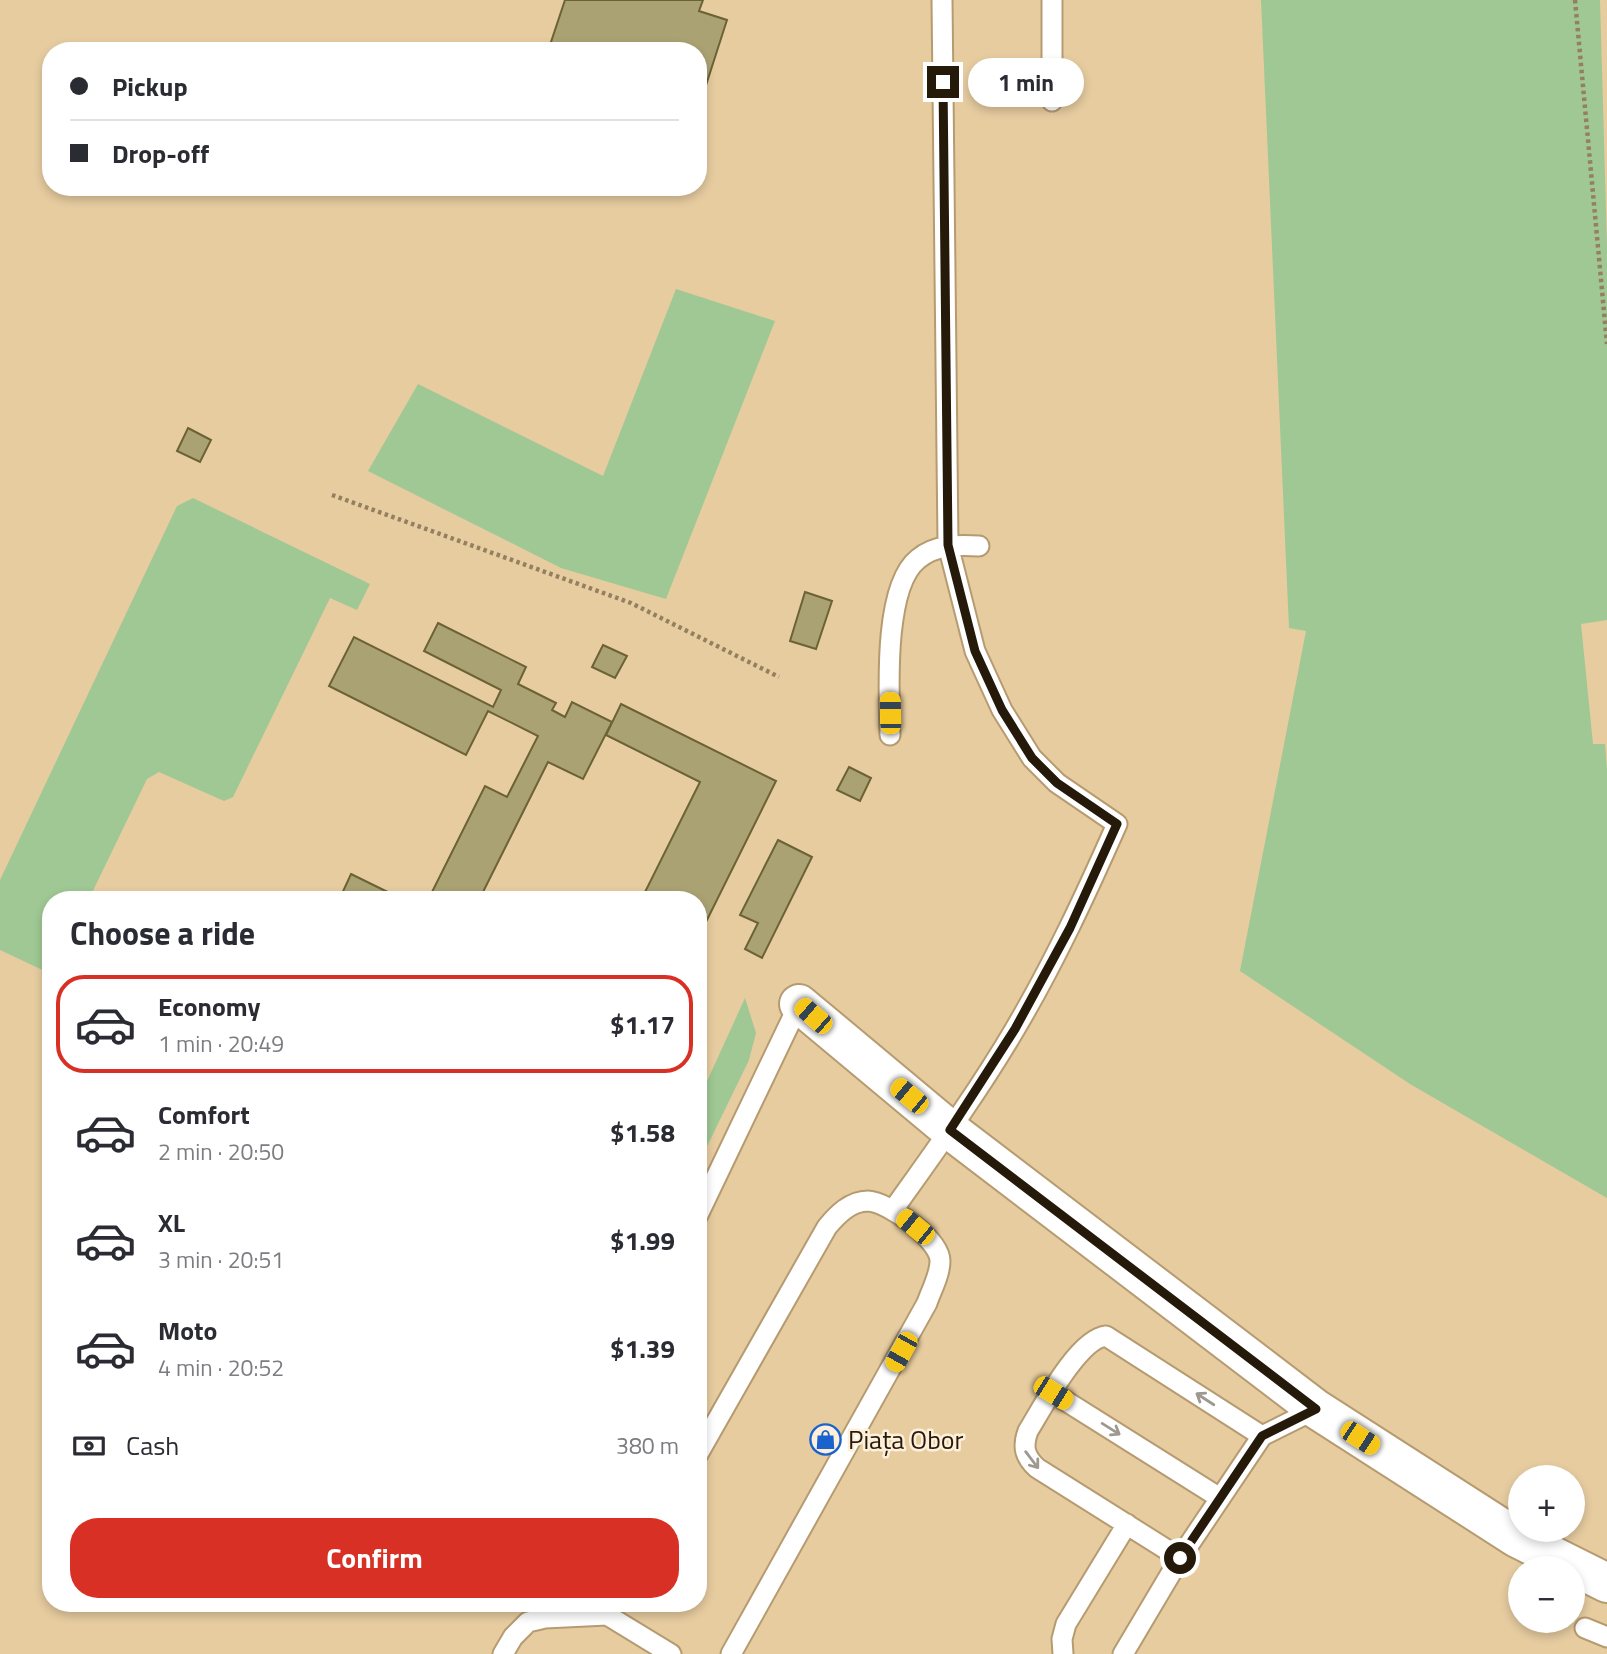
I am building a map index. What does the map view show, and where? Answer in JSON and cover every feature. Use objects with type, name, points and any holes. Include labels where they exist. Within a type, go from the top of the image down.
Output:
[{"type":"street","points":[[799,1004],[950,1130],[1316,1409],[1517,1538],[1607,1583]]},
{"type":"lane","points":[[893,1210],[950,1130],[1015,1029],[1064,939],[1117,824],[1057,783],[1032,758],[1002,710],[975,651],[948,545],[942,0]]},
{"type":"lane","points":[[1052,0],[1052,101]]},
{"type":"lane","points":[[890,735],[890,637],[898,600],[908,572],[917,559],[948,545],[979,546]]},
{"type":"lane","points":[[707,1196],[799,1004]]},
{"type":"lane","points":[[707,1438],[827,1227],[840,1211],[868,1201],[893,1210],[936,1244],[940,1261],[927,1303],[731,1654]]},
{"type":"lane","points":[[1180,1558],[1029,1460],[1024,1441],[1053,1393],[1088,1343],[1106,1336],[1262,1436]]},
{"type":"lane","points":[[1053,1393],[1220,1498]]},
{"type":"lane","points":[[1123,1654],[1180,1558],[1262,1436],[1316,1409]]},
{"type":"lane","points":[[1063,1654],[1062,1639],[1066,1624],[1127,1524]]},
{"type":"lane","points":[[503,1654],[513,1637],[528,1622],[589,1612]]},
{"type":"lane","points":[[615,1612],[671,1654]]},
{"type":"lane","points":[[1585,1628],[1607,1637]]},
{"type":"path","points":[[1575,0],[1607,344]]},
{"type":"path","points":[[332,495],[631,603],[779,677]]},
{"type":"green space","points":[[1261,0],[1600,0],[1607,246],[1607,620],[1581,624],[1593,744],[1605,744],[1607,770],[1607,1198],[1410,1084],[1240,971],[1306,631],[1289,628]]},
{"type":"green space","points":[[676,289],[775,321],[666,599],[561,568],[368,471],[418,384],[603,476]]},
{"type":"green space","points":[[193,498],[370,584],[357,610],[330,598],[233,797],[224,801],[159,772],[147,779],[93,891],[42,891],[42,970],[0,950],[0,880],[177,506]]},
{"type":"green space","points":[[745,998],[756,1033],[749,1060],[707,1146],[707,1081]]},
{"type":"building","points":[[565,0],[703,0],[699,11],[727,20],[707,82],[707,42],[551,42]]},
{"type":"building","points":[[188,428],[211,440],[200,462],[177,451]]},
{"type":"building","points":[[805,592],[832,601],[816,649],[790,641]]},
{"type":"building","points":[[438,623],[526,667],[518,684],[556,703],[552,710],[565,717],[572,702],[612,722],[583,779],[548,762],[484,891],[432,891],[485,786],[507,797],[538,736],[488,711],[466,755],[329,686],[354,637],[493,707],[501,690],[424,651]]},
{"type":"building","points":[[603,645],[627,656],[615,678],[592,667]]},
{"type":"building","points":[[621,704],[776,781],[707,920],[707,891],[646,891],[700,782],[606,735]]},
{"type":"building","points":[[849,767],[871,778],[860,801],[837,790]]},
{"type":"building","points":[[778,840],[812,857],[762,958],[745,949],[758,923],[740,915]]},
{"type":"building","points":[[351,874],[386,891],[343,891]]},
{"type":"place","name":"Piața Obor","points":[[825,1440]]},
{"type":"route","points":[[943,82],[948,545],[975,651],[1002,710],[1032,758],[1057,783],[1117,824],[1070,928],[1015,1029],[950,1130],[1316,1409],[1262,1436],[1180,1558]]}]
